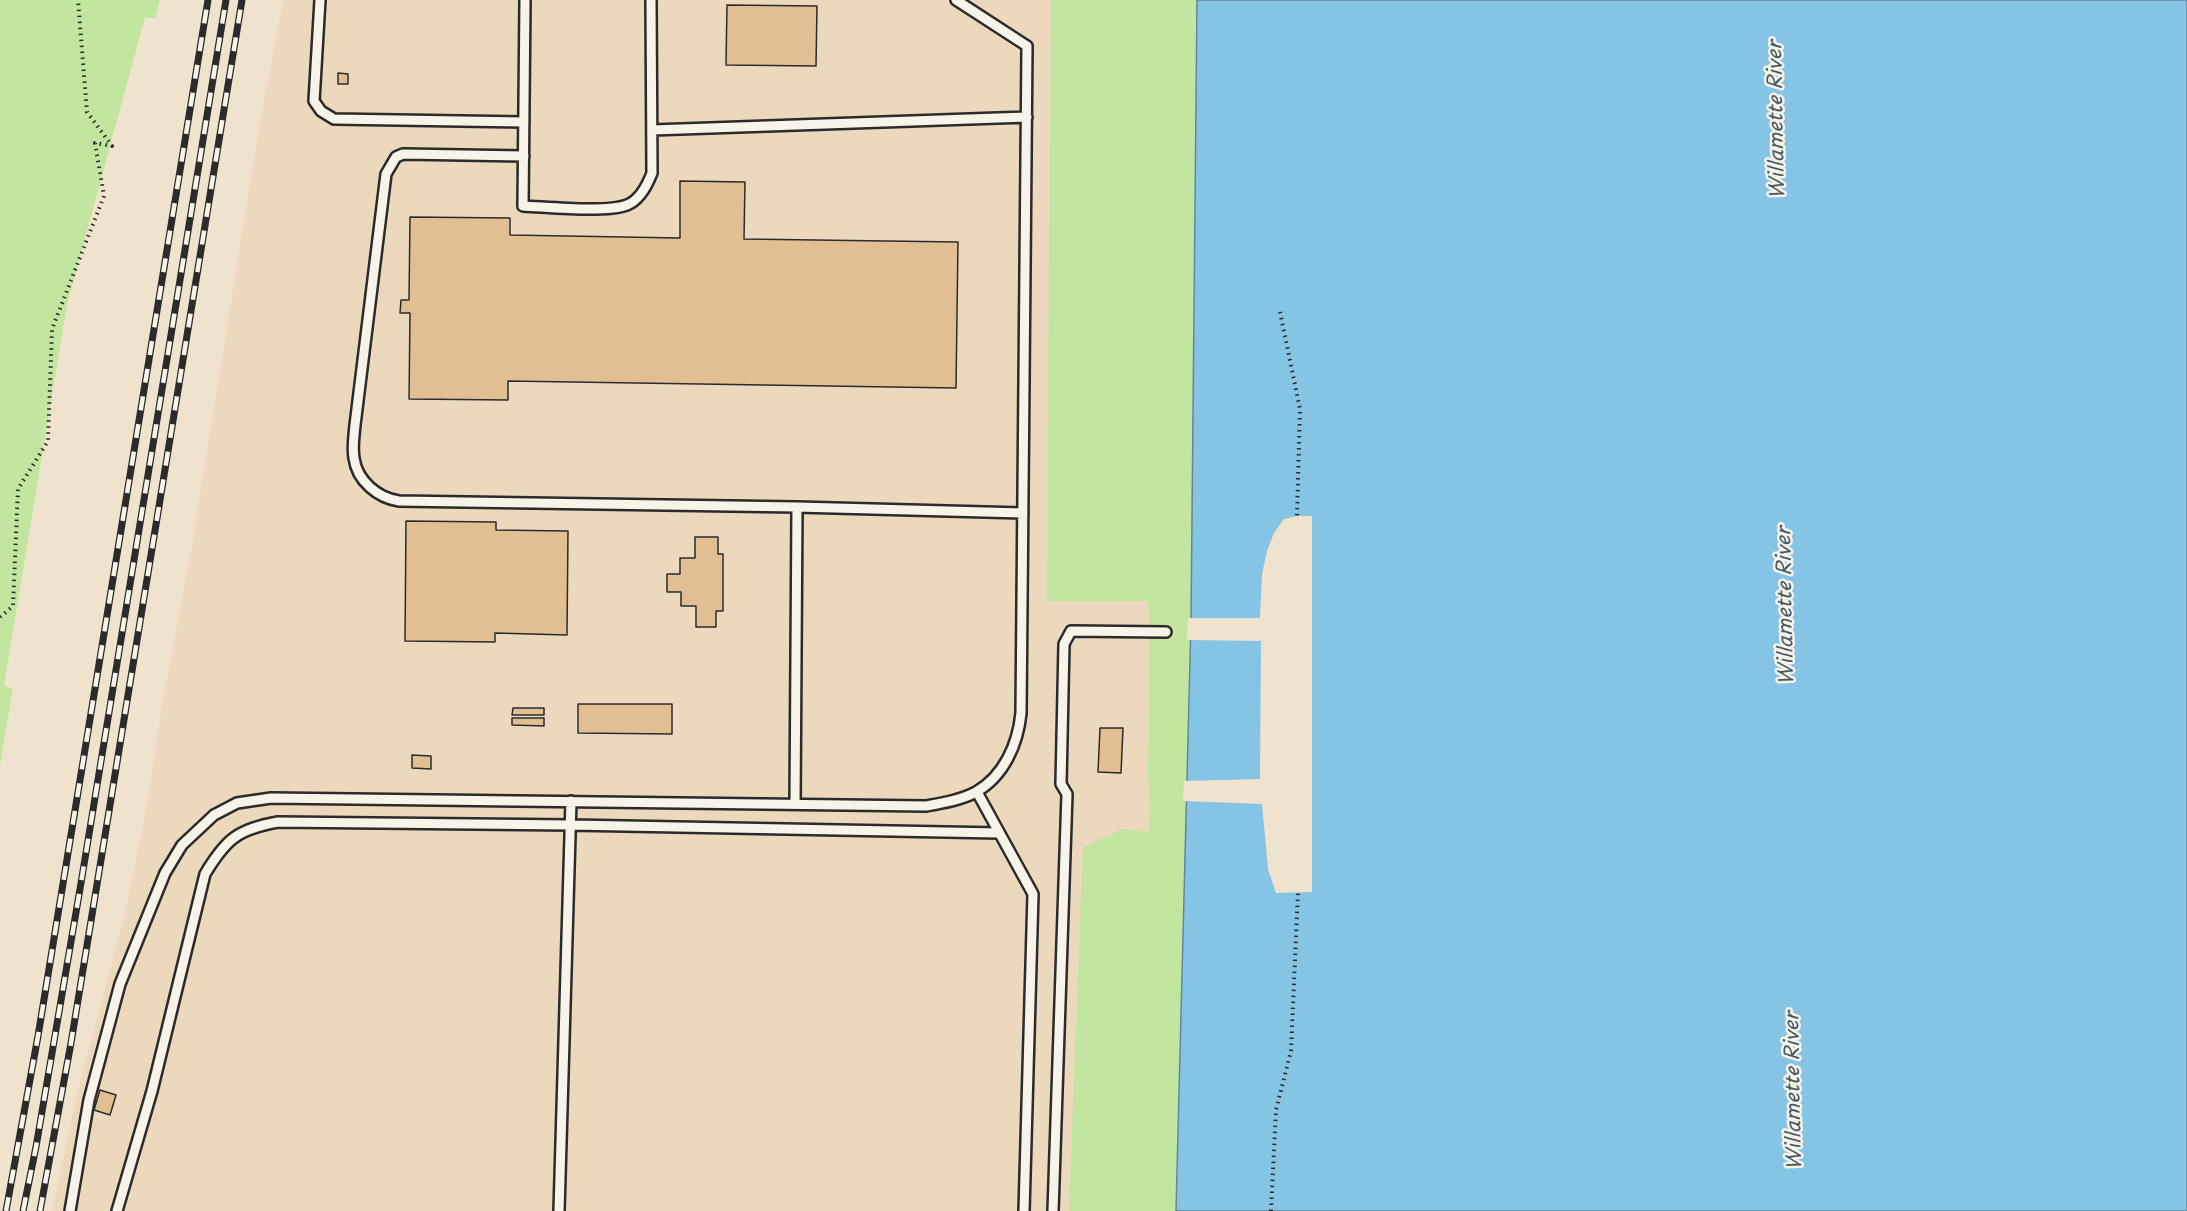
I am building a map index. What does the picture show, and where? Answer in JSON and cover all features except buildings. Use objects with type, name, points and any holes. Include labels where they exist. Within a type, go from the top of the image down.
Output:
[{"type":"lane","points":[[320,0],[314,101],[327,115],[334,119],[524,122]]},
{"type":"lane","points":[[525,0],[523,206],[613,209],[628,205],[638,198],[652,173],[651,0]]},
{"type":"lane","points":[[70,1211],[88,1100],[120,984],[165,873],[182,845],[207,820],[237,803],[271,798],[926,806],[950,802],[977,792],[1006,763],[1019,731],[1027,46],[956,0]]},
{"type":"lane","points":[[652,130],[1027,117]]},
{"type":"lane","points":[[524,156],[403,154],[396,157],[386,174],[353,457],[357,471],[365,483],[388,500],[1023,513]]},
{"type":"lane","points":[[795,804],[797,507]]},
{"type":"lane","points":[[1053,1211],[1067,794],[1061,784],[1064,644],[1071,632],[1166,632]]},
{"type":"lane","points":[[977,792],[1033,894],[1024,1211]]},
{"type":"lane","points":[[559,1211],[571,801]]},
{"type":"lane","points":[[117,1211],[152,1091],[205,874],[219,851],[235,836],[255,826],[278,822],[999,833]]},
{"type":"path","points":[[0,617],[13,606],[18,489],[48,441],[52,329],[104,196],[95,143],[112,146],[87,112],[78,0]]},
{"type":"path","points":[[1280,312],[1300,409],[1297,516]]},
{"type":"path","points":[[1271,1211],[1276,1110],[1291,1051],[1298,892]]},
{"type":"shaded area","points":[[283,0],[1197,0],[1191,621],[1176,1211],[52,1211],[76,1097],[125,913],[147,805],[162,706],[191,551],[258,134]]},
{"type":"green space","points":[[0,0],[160,0],[155,19],[145,17],[67,305],[4,686],[13,688],[0,766]]},
{"type":"green space","points":[[1051,0],[1197,0],[1191,621],[1176,1211],[1069,1211],[1083,847],[1123,829],[1149,832],[1149,616],[1148,601],[1047,601]]},
{"type":"water","name":"Willamette River","points":[[1197,0],[2187,0],[2187,1211],[1176,1211],[1191,621]]},
{"type":"pier","points":[[1312,516],[1312,892],[1276,893],[1268,869],[1262,804],[1183,801],[1184,781],[1260,779],[1261,641],[1187,640],[1188,618],[1260,618],[1262,574],[1267,551],[1274,533],[1284,519]]},
{"type":"railway","points":[[6,1211],[38,1036],[208,0]]},
{"type":"railway","points":[[23,1211],[81,883],[226,0]]},
{"type":"railway","points":[[40,1211],[71,1043],[242,0]]}]
